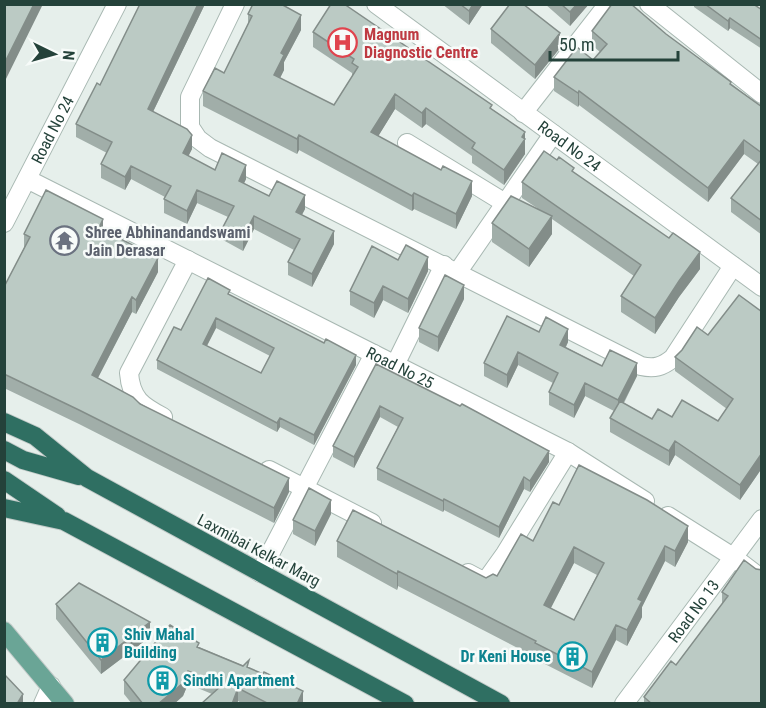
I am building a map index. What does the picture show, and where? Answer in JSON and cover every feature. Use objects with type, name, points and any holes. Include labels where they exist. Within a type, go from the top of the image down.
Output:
[{"type":"highway","name":"Laxmibai Kelkar Marg","points":[[4,422],[35,436],[87,478],[501,704]]},
{"type":"highway","points":[[4,450],[23,460],[87,478]]},
{"type":"highway","points":[[8,482],[64,521],[405,704]]},
{"type":"highway","points":[[4,508],[64,521]]},
{"type":"main road","points":[[4,631],[65,704]]},
{"type":"street","name":"Road No 24","points":[[4,223],[117,4]]},
{"type":"street","points":[[235,4],[190,97],[190,127],[198,139],[210,148],[640,366],[653,369],[673,358],[733,266]]},
{"type":"street","name":"Road No 24","points":[[376,4],[762,287]]},
{"type":"street","points":[[523,112],[608,4]]},
{"type":"street","points":[[649,4],[762,94]]},
{"type":"street","points":[[395,365],[450,269],[505,203],[553,134]]},
{"type":"street","points":[[407,143],[505,203]]},
{"type":"street","name":"Road No 25","points":[[27,179],[568,452],[733,557],[762,579]]},
{"type":"street","points":[[177,424],[145,408],[133,392],[129,373],[188,260]]},
{"type":"street","points":[[260,573],[374,354]]},
{"type":"street","points":[[454,566],[485,582],[568,452]]},
{"type":"street","points":[[252,462],[390,532]]},
{"type":"street","name":"Road No 13","points":[[624,704],[762,519]]},
{"type":"street","points":[[43,704],[51,686]]},
{"type":"building","points":[[4,4],[34,4],[4,64]]},
{"type":"building","points":[[140,4],[198,4],[148,109],[187,129],[192,135],[183,153],[215,170],[222,153],[246,165],[239,181],[269,196],[277,181],[305,195],[296,212],[334,231],[312,274],[288,262],[300,239],[254,216],[243,237],[223,227],[234,206],[197,190],[187,211],[164,199],[171,186],[131,166],[125,177],[101,164],[112,142],[76,124],[97,83],[100,85]]},
{"type":"building","points":[[253,4],[281,4],[301,15],[281,53],[284,55],[274,75],[334,105],[358,67],[352,63],[354,59],[313,32],[331,4],[344,4],[492,105],[490,108],[525,132],[522,137],[525,139],[504,170],[472,148],[475,143],[426,108],[422,113],[395,94],[371,132],[441,170],[443,166],[472,181],[456,214],[414,193],[412,196],[299,135],[297,139],[203,91],[215,68],[224,73],[252,16],[248,14]]},
{"type":"building","points":[[460,4],[473,4],[469,11]]},
{"type":"building","points":[[510,4],[523,4],[560,33],[535,65],[491,29]]},
{"type":"building","points":[[561,4],[577,4],[570,12]]},
{"type":"building","points":[[612,4],[631,4],[666,34],[762,107],[762,153],[744,140],[708,188],[579,91],[578,93],[554,77],[577,47],[593,60],[607,44],[592,31]]},
{"type":"building","points":[[705,4],[753,4],[762,10],[762,40],[730,18],[728,21]]},
{"type":"building","points":[[544,151],[557,160],[559,157],[574,168],[572,171],[669,238],[673,233],[700,252],[655,318],[621,296],[641,265],[522,182]]},
{"type":"building","points":[[762,159],[762,221],[731,198]]},
{"type":"building","points":[[46,190],[103,219],[99,228],[158,258],[136,300],[132,297],[92,375],[133,397],[140,404],[289,478],[274,508],[4,374],[4,287],[30,237],[24,234]]},
{"type":"building","points":[[511,196],[552,216],[529,249],[492,223]]},
{"type":"building","points":[[406,245],[428,257],[408,299],[383,286],[374,303],[350,291],[372,246],[398,260]]},
{"type":"building","points":[[445,275],[464,285],[438,337],[419,328]]},
{"type":"building","points":[[208,278],[230,290],[228,294],[324,343],[326,339],[356,355],[314,435],[280,418],[277,423],[157,360],[174,327],[181,330]],"holes":[[[216,318],[274,348],[261,373],[203,344]]]},
{"type":"building","points":[[739,295],[762,312],[762,453],[740,485],[675,441],[669,451],[610,418],[620,401],[652,419],[658,409],[672,417],[682,400],[718,421],[733,399],[675,357],[697,327],[708,335]]},
{"type":"building","points":[[507,316],[539,332],[546,317],[568,329],[560,345],[602,366],[610,350],[637,363],[618,400],[585,383],[574,405],[549,392],[558,373],[518,352],[507,375],[484,363]]},
{"type":"building","points":[[376,364],[460,406],[462,404],[549,451],[530,481],[524,477],[499,527],[377,468],[403,418],[380,406],[354,457],[333,446]]},
{"type":"building","points":[[579,465],[647,500],[688,526],[675,551],[665,546],[638,599],[642,601],[627,630],[616,625],[592,672],[535,643],[536,641],[398,571],[397,574],[337,541],[353,510],[486,578],[493,574],[497,576],[521,534],[533,541],[553,502],[559,505]],"holes":[[[574,547],[604,563],[574,620],[544,605]]]},
{"type":"building","points":[[309,488],[331,500],[315,531],[293,520]]},
{"type":"building","points":[[744,560],[756,569],[762,570],[762,704],[652,704],[644,697],[671,661],[676,665],[728,596],[722,592]]},
{"type":"building","name":"Shiv Mahal Building","points":[[79,583],[150,622],[101,660],[56,604]]},
{"type":"building","points":[[170,625],[199,643],[197,647],[243,666],[249,660],[247,667],[263,674],[264,672],[303,691],[297,704],[269,704],[238,688],[232,704],[201,704],[222,685],[188,671],[183,683],[158,704],[143,704],[124,680]]},
{"type":"building","points":[[4,674],[23,694],[17,704],[4,704]]},
{"type":"place","name":"Magnum Diagnostic Centre","points":[[343,43]]},
{"type":"place","name":"Shree Abhinandandswami Jain Derasar","points":[[64,241]]},
{"type":"place","name":"Shiv Mahal Building","points":[[103,643]]},
{"type":"place","name":"Dr Keni House","points":[[572,656]]},
{"type":"place","name":"Sindhi Apartment","points":[[162,680]]}]
